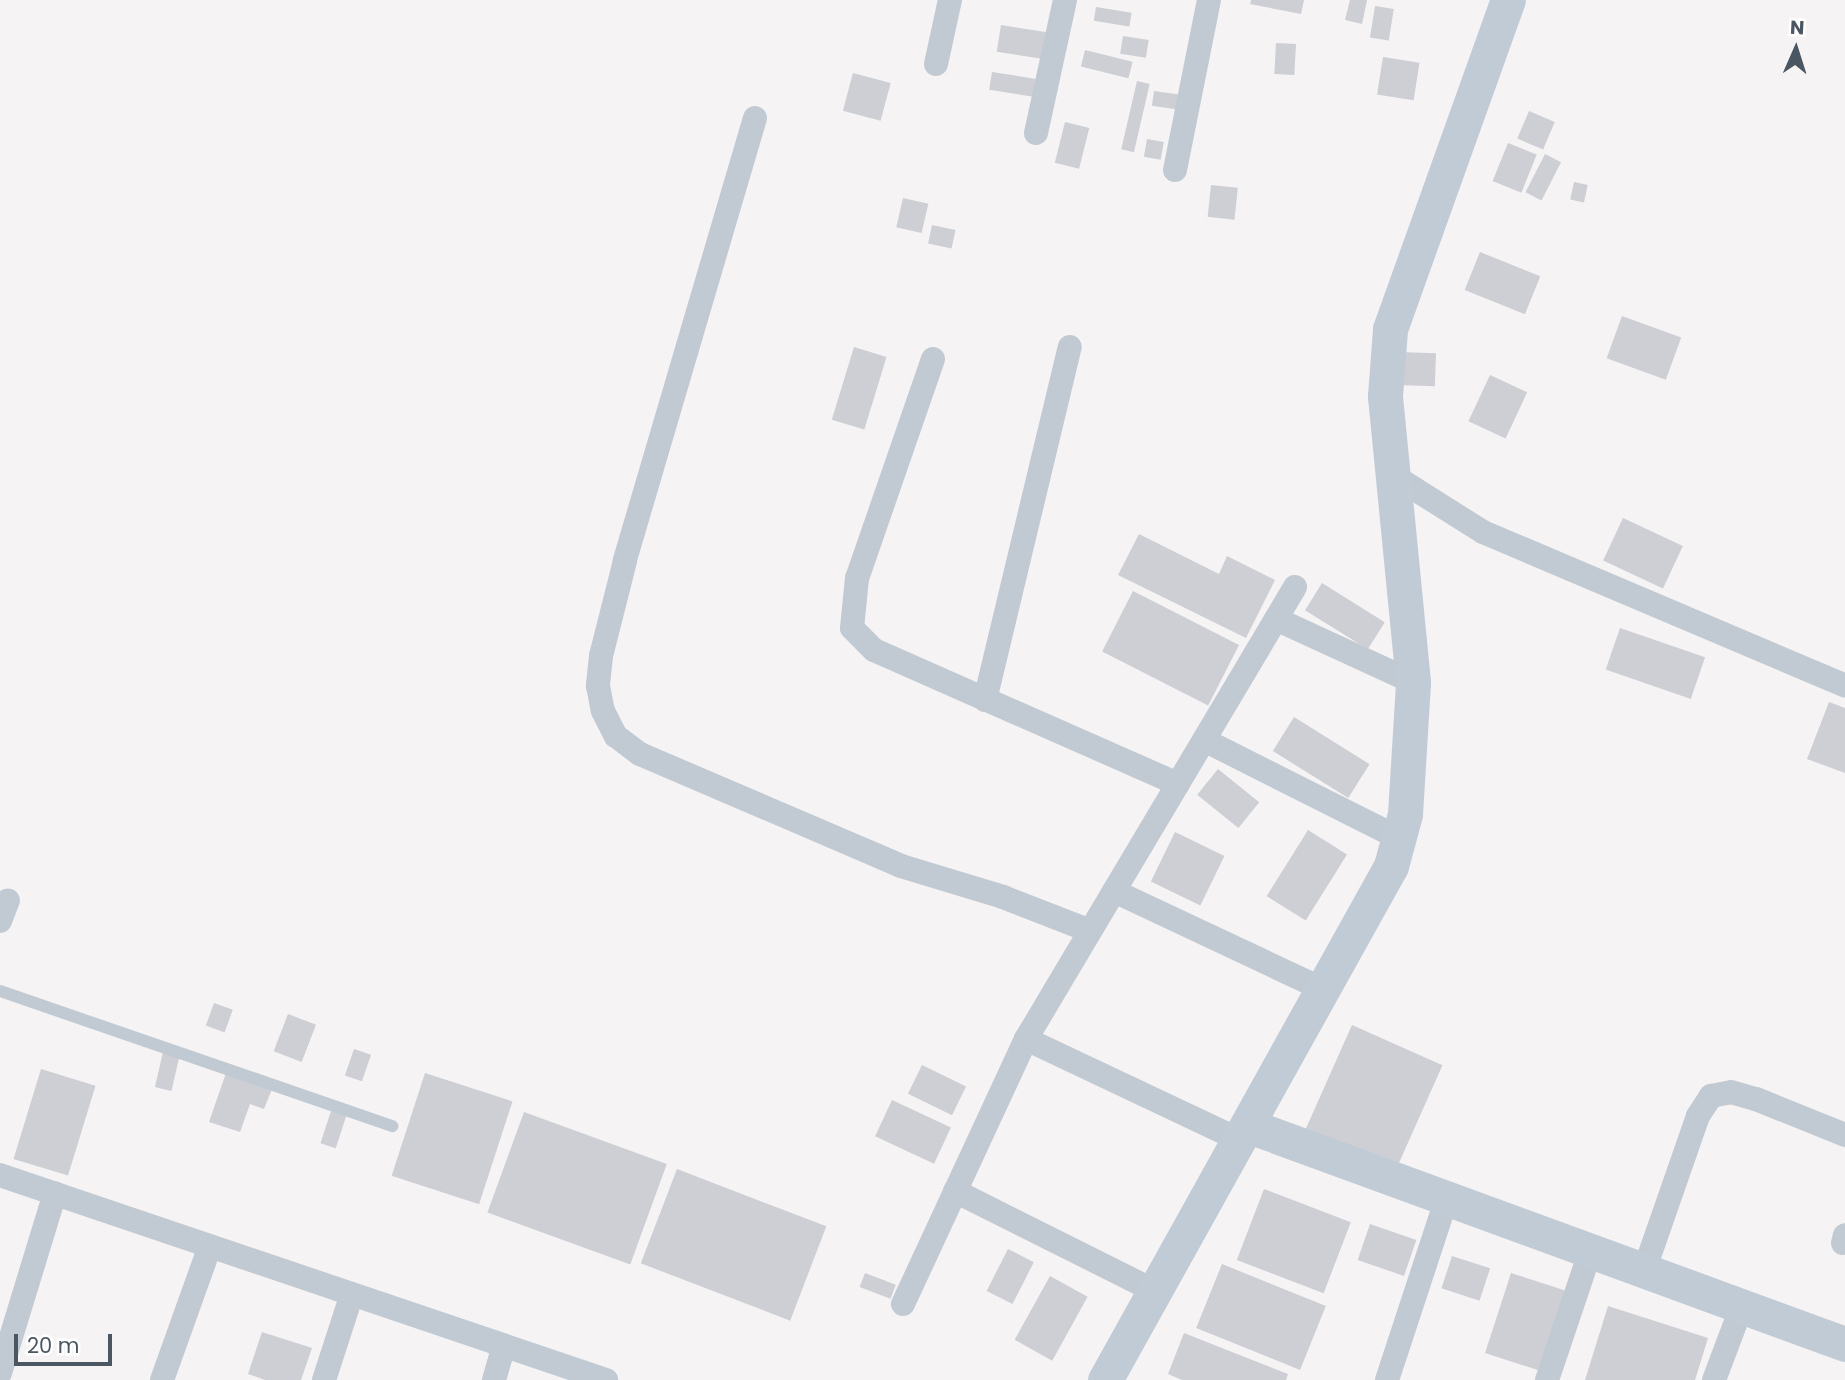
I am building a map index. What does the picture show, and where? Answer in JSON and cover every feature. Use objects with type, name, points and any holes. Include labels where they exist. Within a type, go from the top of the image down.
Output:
[{"type":"street","points":[[936,64],[950,0]]},
{"type":"street","points":[[1036,133],[1065,0]]},
{"type":"street","points":[[1175,170],[1209,0]]},
{"type":"street","points":[[1105,1380],[1153,1290],[1245,1133],[1391,866],[1405,814],[1413,682],[1385,396],[1390,329],[1508,0]]},
{"type":"street","points":[[755,118],[625,561],[601,656],[598,685],[603,711],[616,736],[639,754],[901,866],[1003,897],[1090,931]]},
{"type":"street","points":[[985,700],[1070,347]]},
{"type":"street","points":[[933,359],[857,578],[852,628],[874,650],[1178,784]]},
{"type":"street","points":[[1394,476],[1483,532],[1845,686]]},
{"type":"street","points":[[903,1304],[1026,1039],[1295,587]]},
{"type":"street","points":[[1276,619],[1413,682]]},
{"type":"street","points":[[1204,740],[1399,838]]},
{"type":"street","points":[[1114,891],[1322,989]]},
{"type":"street","points":[[1026,1039],[1245,1133],[1644,1270],[1845,1344]]},
{"type":"street","points":[[1644,1270],[1698,1115],[1711,1096],[1731,1092],[1756,1099],[1845,1135]]},
{"type":"street","points":[[0,1175],[606,1380]]},
{"type":"street","points":[[955,1191],[1153,1290]]},
{"type":"street","points":[[0,1373],[55,1193]]},
{"type":"street","points":[[1387,1380],[1446,1201]]},
{"type":"street","points":[[162,1380],[210,1246]]},
{"type":"street","points":[[1548,1380],[1590,1252]]},
{"type":"street","points":[[324,1380],[352,1294]]},
{"type":"street","points":[[1714,1380],[1742,1306]]},
{"type":"street","points":[[494,1380],[505,1346]]},
{"type":"lane","points":[[0,991],[392,1126]]},
{"type":"building","points":[[1251,0],[1304,0],[1301,14],[1250,4]]},
{"type":"building","points":[[1350,0],[1367,0],[1362,24],[1345,20]]},
{"type":"building","points":[[1375,6],[1394,9],[1389,41],[1370,38]]},
{"type":"building","points":[[1096,7],[1132,13],[1129,26],[1094,21]]},
{"type":"building","points":[[1001,25],[1047,32],[1043,59],[997,52]]},
{"type":"building","points":[[1123,36],[1149,40],[1146,58],[1120,54]]},
{"type":"building","points":[[1276,43],[1296,44],[1294,75],[1274,74]]},
{"type":"building","points":[[1085,50],[1133,62],[1128,78],[1081,66]]},
{"type":"building","points":[[1383,57],[1420,63],[1414,100],[1377,95]]},
{"type":"building","points":[[992,72],[1037,79],[1035,97],[989,90]]},
{"type":"building","points":[[853,73],[891,83],[881,121],[843,111]]},
{"type":"building","points":[[1137,81],[1150,84],[1134,152],[1121,149]]},
{"type":"building","points":[[1154,91],[1183,95],[1181,110],[1152,106]]},
{"type":"building","points":[[1529,111],[1555,122],[1543,150],[1517,139]]},
{"type":"building","points":[[1065,122],[1089,128],[1079,169],[1055,163]]},
{"type":"building","points":[[1147,139],[1164,142],[1161,160],[1144,157]]},
{"type":"building","points":[[1508,143],[1537,155],[1521,193],[1493,181]]},
{"type":"building","points":[[1545,154],[1561,162],[1542,200],[1525,192]]},
{"type":"building","points":[[1574,182],[1588,185],[1584,203],[1570,200]]},
{"type":"building","points":[[1211,185],[1238,188],[1235,220],[1208,217]]},
{"type":"building","points":[[903,198],[928,204],[922,233],[896,227]]},
{"type":"building","points":[[932,225],[955,230],[952,249],[928,244]]},
{"type":"building","points":[[1480,252],[1540,276],[1525,314],[1465,290]]},
{"type":"building","points":[[1622,316],[1681,338],[1666,380],[1607,358]]},
{"type":"building","points":[[854,347],[887,357],[864,430],[832,420]]},
{"type":"building","points":[[1398,352],[1436,353],[1435,386],[1397,385]]},
{"type":"building","points":[[1490,375],[1527,392],[1506,439],[1468,421]]},
{"type":"building","points":[[1623,518],[1683,546],[1663,588],[1603,561]]},
{"type":"building","points":[[1139,534],[1219,574],[1227,556],[1275,580],[1246,638],[1118,575]]},
{"type":"building","points":[[1322,583],[1385,622],[1368,649],[1305,610]]},
{"type":"building","points":[[1133,591],[1239,645],[1208,706],[1102,652]]},
{"type":"building","points":[[1620,628],[1705,657],[1691,699],[1606,670]]},
{"type":"building","points":[[1829,702],[1845,708],[1845,773],[1807,759]]},
{"type":"building","points":[[1294,717],[1369,764],[1348,798],[1273,751]]},
{"type":"building","points":[[1218,769],[1259,802],[1238,828],[1197,795]]},
{"type":"building","points":[[1308,830],[1347,854],[1306,921],[1267,896]]},
{"type":"building","points":[[1175,832],[1224,856],[1200,906],[1151,881]]},
{"type":"building","points":[[214,1003],[233,1010],[225,1032],[206,1026]]},
{"type":"building","points":[[288,1014],[316,1025],[302,1062],[274,1051]]},
{"type":"building","points":[[1352,1025],[1442,1065],[1395,1171],[1305,1131]]},
{"type":"building","points":[[354,1049],[371,1055],[362,1081],[345,1075]]},
{"type":"building","points":[[163,1052],[180,1056],[171,1091],[155,1087]]},
{"type":"building","points":[[922,1065],[966,1086],[952,1115],[908,1094]]},
{"type":"building","points":[[41,1069],[96,1086],[68,1176],[14,1159]]},
{"type":"building","points":[[226,1073],[272,1089],[264,1109],[250,1104],[240,1132],[209,1122]]},
{"type":"building","points":[[425,1073],[512,1101],[479,1204],[392,1176]]},
{"type":"building","points":[[892,1100],[951,1127],[934,1164],[875,1136]]},
{"type":"building","points":[[331,1111],[346,1116],[336,1148],[320,1143]]},
{"type":"building","points":[[524,1112],[667,1164],[630,1265],[487,1213]]},
{"type":"building","points":[[677,1169],[826,1226],[790,1321],[641,1263]]},
{"type":"building","points":[[1264,1189],[1351,1222],[1324,1293],[1237,1260]]},
{"type":"building","points":[[1370,1224],[1416,1240],[1404,1276],[1358,1260]]},
{"type":"building","points":[[1008,1249],[1034,1262],[1013,1304],[987,1291]]},
{"type":"building","points":[[1452,1256],[1490,1268],[1480,1301],[1441,1288]]},
{"type":"building","points":[[1222,1264],[1326,1306],[1300,1370],[1196,1328]]},
{"type":"building","points":[[865,1273],[896,1285],[890,1299],[860,1287]]},
{"type":"building","points":[[1511,1273],[1565,1291],[1539,1371],[1485,1353]]},
{"type":"building","points":[[1050,1276],[1088,1297],[1052,1361],[1015,1340]]},
{"type":"building","points":[[1608,1306],[1708,1338],[1695,1380],[1585,1380]]},
{"type":"building","points":[[262,1332],[312,1348],[301,1380],[265,1380],[248,1374]]},
{"type":"building","points":[[1184,1333],[1288,1374],[1286,1380],[1182,1380],[1168,1374]]}]
